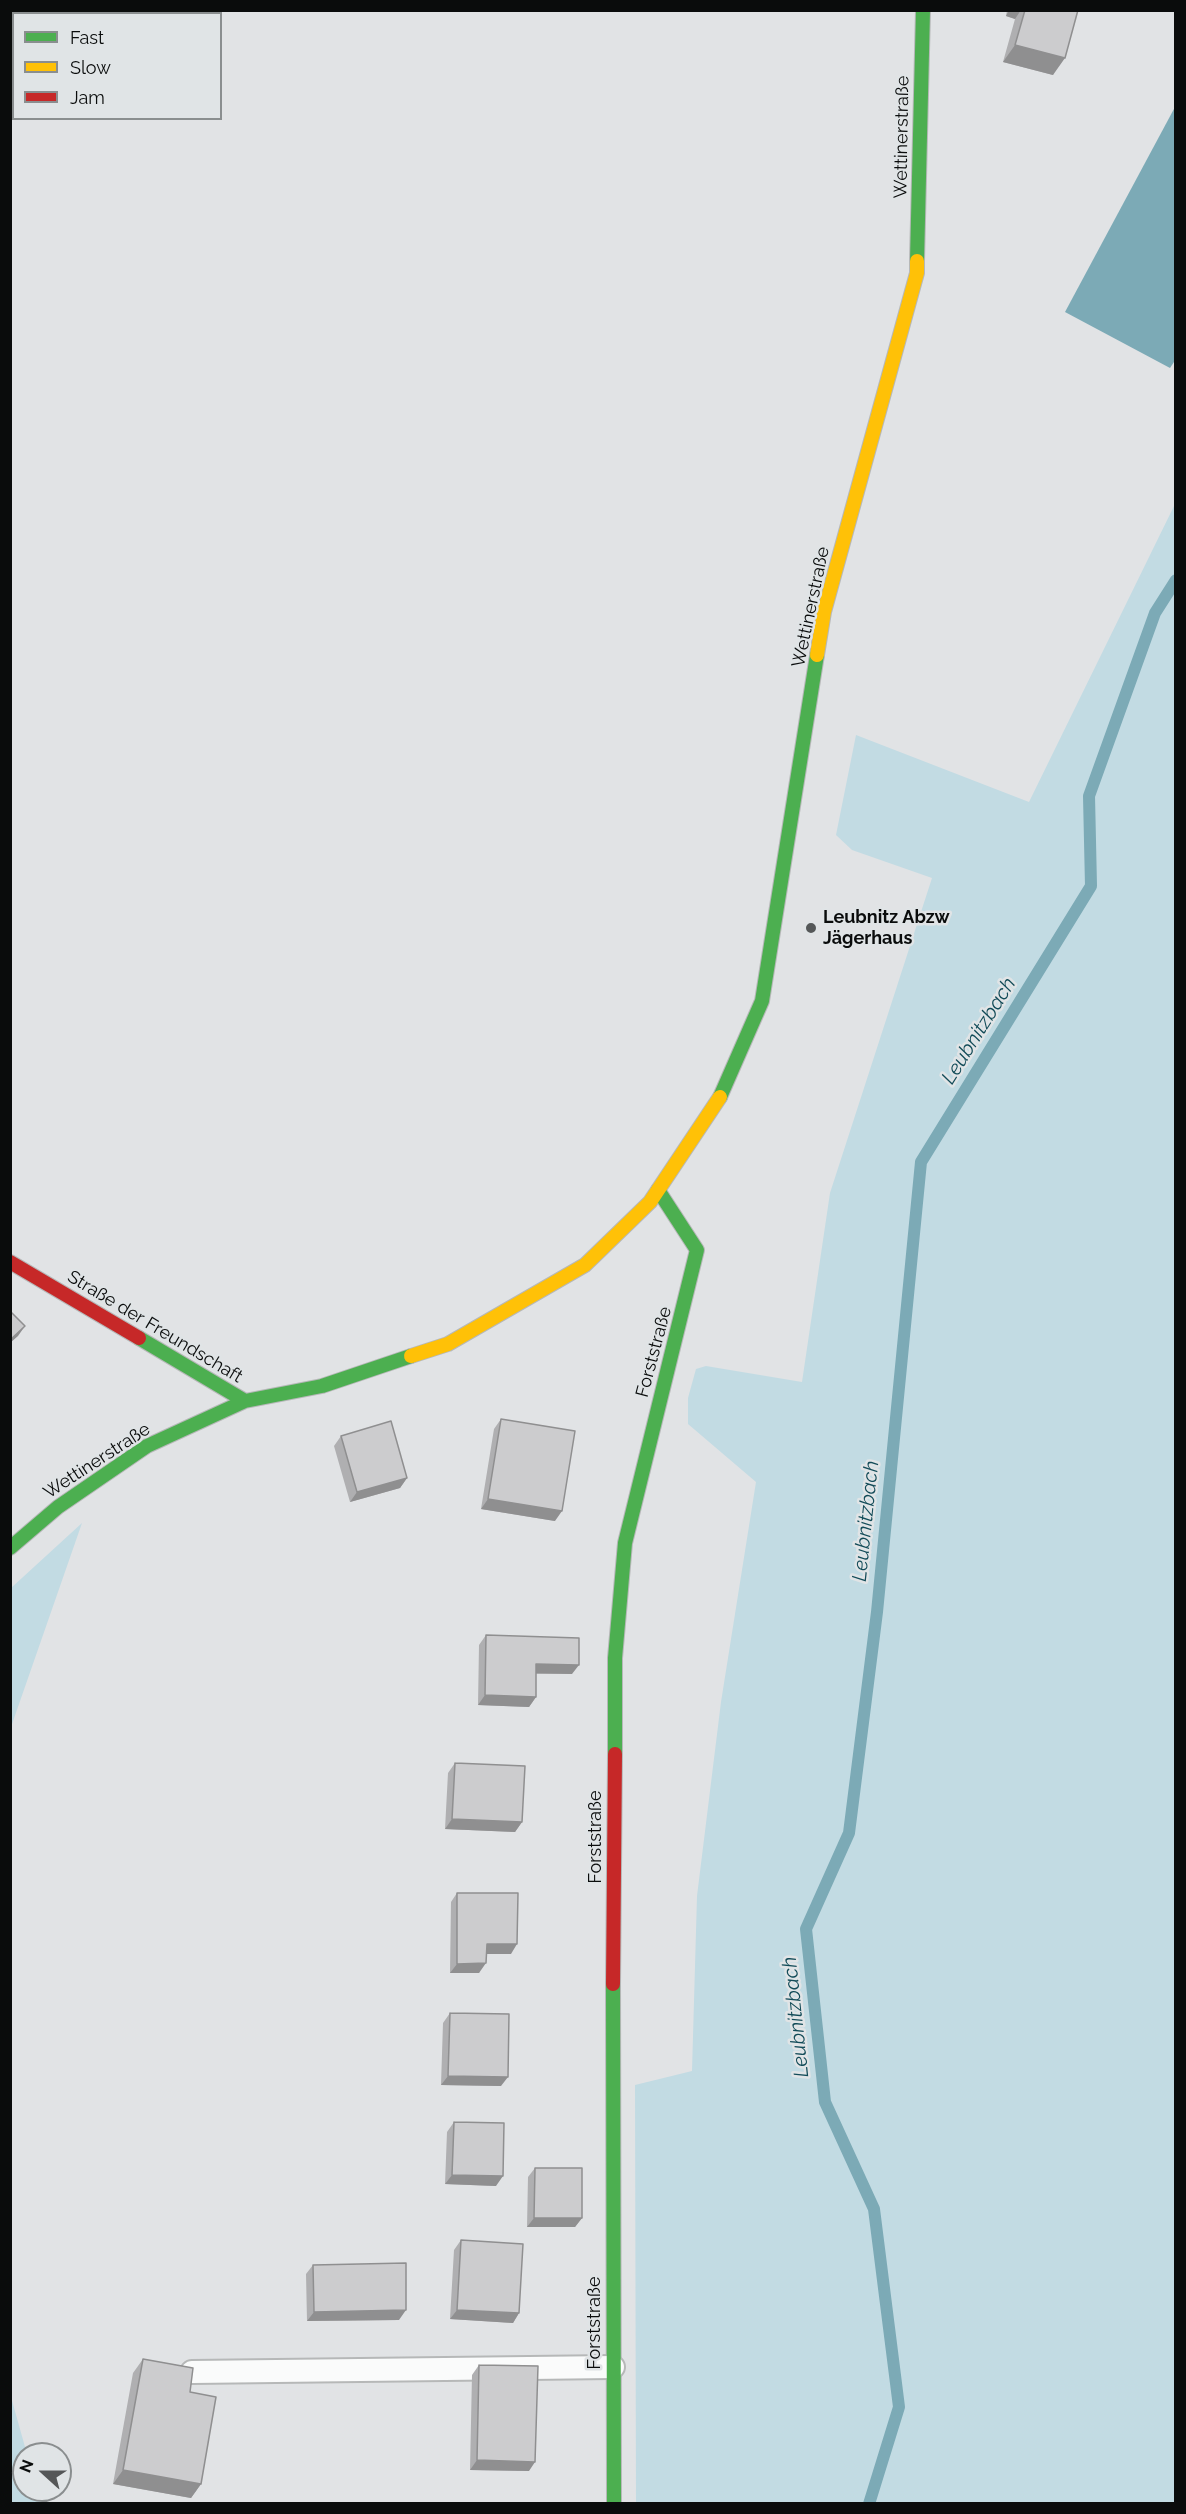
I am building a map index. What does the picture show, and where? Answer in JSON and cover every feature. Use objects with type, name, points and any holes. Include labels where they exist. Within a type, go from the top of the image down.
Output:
[{"type":"street","name":"Wettinerstraße","points":[[658,1190],[717,1104],[762,1001],[824,612],[917,273],[923,10]]},
{"type":"street","name":"Straße der Freundschaft","points":[[10,1262],[244,1401],[322,1386],[448,1344],[585,1265],[650,1202],[658,1190]]},
{"type":"street","name":"Forststraße","points":[[614,2504],[615,1658],[625,1543],[697,1250],[658,1190]]},
{"type":"street","name":"Wettinerstraße","points":[[10,1548],[58,1507],[147,1446],[244,1401]]},
{"type":"lane","points":[[192,2372],[613,2367]]},
{"type":"shaded area","points":[[1175,504],[1175,2503],[636,2503],[635,2085],[692,2071],[697,1896],[721,1702],[756,1482],[688,1424],[688,1398],[696,1369],[706,1366],[802,1382],[830,1193],[932,878],[852,850],[836,835],[856,735],[1029,802]]},
{"type":"shaded area","points":[[82,1523],[11,1727],[11,1588]]},
{"type":"shaded area","points":[[11,2397],[24,2442],[12,2442],[12,2502],[41,2503],[11,2503]]},
{"type":"water","points":[[1175,107],[1176,359],[1170,368],[1065,312]]},
{"type":"building","points":[[1025,10],[1078,10],[1065,58],[1015,45]]},
{"type":"building","points":[[10,1311],[25,1326],[10,1340]]},
{"type":"building","points":[[501,1419],[575,1431],[562,1511],[488,1499]]},
{"type":"building","points":[[391,1421],[407,1478],[357,1492],[341,1436]]},
{"type":"building","points":[[486,1635],[579,1638],[579,1665],[536,1664],[536,1697],[485,1695]]},
{"type":"building","points":[[455,1763],[525,1766],[522,1822],[452,1819]]},
{"type":"building","points":[[457,1893],[518,1893],[517,1944],[487,1944],[486,1963],[457,1964]]},
{"type":"building","points":[[450,2013],[509,2014],[508,2077],[448,2076]]},
{"type":"building","points":[[454,2122],[504,2123],[503,2176],[452,2175]]},
{"type":"building","points":[[535,2168],[582,2168],[582,2218],[534,2218]]},
{"type":"building","points":[[461,2240],[523,2244],[519,2313],[457,2310]]},
{"type":"building","points":[[406,2263],[406,2310],[314,2312],[313,2265]]},
{"type":"building","points":[[143,2359],[193,2368],[190,2392],[216,2397],[201,2484],[123,2470]]},
{"type":"building","points":[[479,2365],[538,2366],[535,2462],[477,2460]]},
{"type":"waterway","name":"Leubnitzbach","points":[[869,2504],[899,2407],[874,2209],[825,2102],[806,1929],[849,1833],[877,1612],[921,1162],[1091,886],[1089,796],[1155,613],[1176,580]]},
{"type":"traffic: fast","points":[[917,261],[923,10]]},
{"type":"traffic: fast","points":[[720,1097],[762,1001],[817,655]]},
{"type":"traffic: fast","points":[[615,1754],[615,1658],[625,1543],[697,1250],[658,1190]]},
{"type":"traffic: fast","points":[[139,1338],[245,1401]]},
{"type":"traffic: fast","points":[[10,1548],[58,1507],[147,1446],[245,1401],[322,1386],[411,1356]]},
{"type":"traffic: fast","points":[[613,1984],[614,2504]]},
{"type":"traffic: slow","points":[[817,655],[824,612],[917,273],[917,261]]},
{"type":"traffic: slow","points":[[411,1356],[448,1344],[585,1265],[650,1202],[720,1097]]},
{"type":"traffic: jam","points":[[10,1262],[139,1338]]},
{"type":"traffic: jam","points":[[613,1984],[615,1754]]},
{"type":"place","name":"Leubnitz Abzw Jägerhaus","points":[[811,928]]}]
